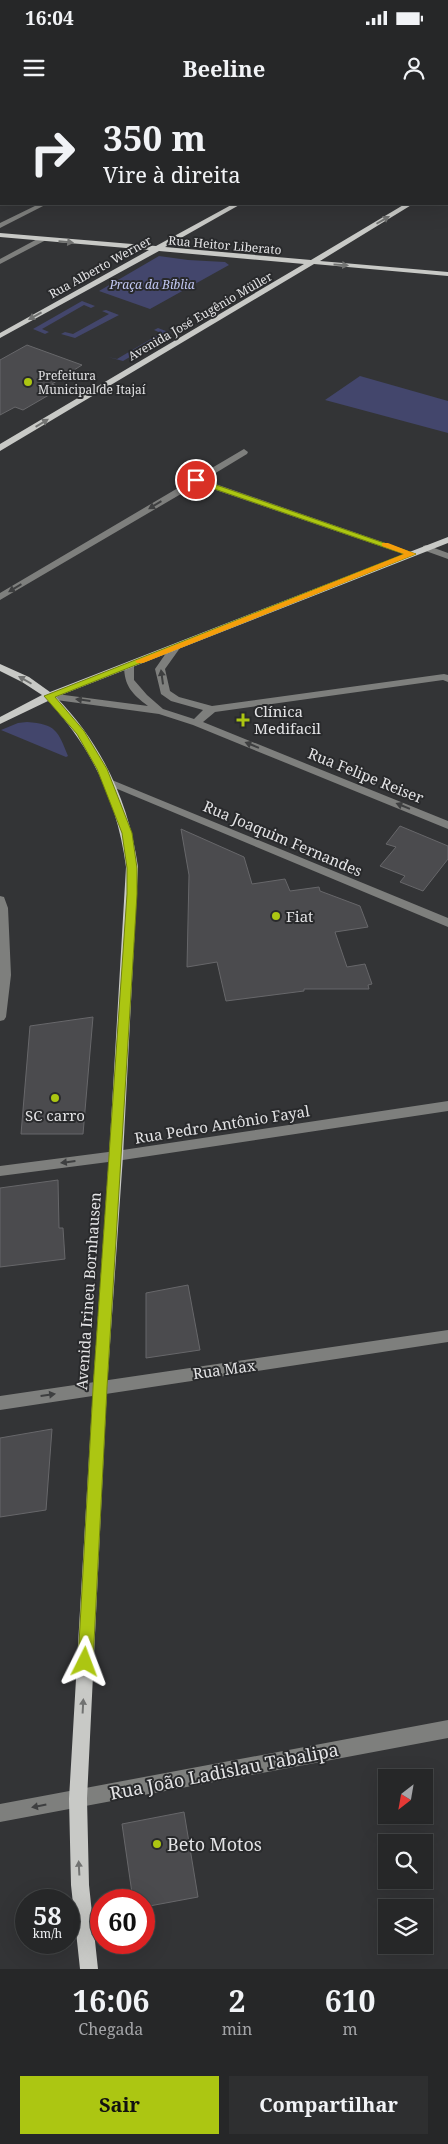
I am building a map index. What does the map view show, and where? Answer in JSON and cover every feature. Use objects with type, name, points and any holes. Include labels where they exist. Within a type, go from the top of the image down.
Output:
[{"type":"main road","name":"Rua Alberto Werner","points":[[0,336],[236,205]]},
{"type":"main road","name":"Avenida José Eugênio Müller","points":[[0,448],[408,205]]},
{"type":"main road","name":"Rua Heitor Liberato","points":[[0,236],[448,274]]},
{"type":"main road","points":[[0,721],[49,696],[448,540]]},
{"type":"main road","name":"Avenida Irineu Bornhausen","points":[[0,666],[32,683],[49,696],[81,733],[92,750],[107,781],[127,833],[132,868],[116,1156],[100,1388],[78,1799],[80,1885],[89,1969]]},
{"type":"street","points":[[0,226],[42,205]]},
{"type":"street","points":[[0,262],[44,240]]},
{"type":"street","points":[[0,597],[244,452]]},
{"type":"street","points":[[196,480],[412,554]]},
{"type":"street","points":[[426,548],[448,556]]},
{"type":"street","points":[[175,648],[160,669],[165,692],[175,699],[212,709],[444,677],[448,679]]},
{"type":"street","name":"Rua Felipe Reiser","points":[[130,665],[129,680],[143,697],[160,711]]},
{"type":"street","name":"Rua Felipe Reiser","points":[[49,696],[160,711],[197,723],[448,825]]},
{"type":"street","points":[[197,723],[201,716],[212,709]]},
{"type":"street","name":"Rua Joaquim Fernandes","points":[[107,781],[448,923]]},
{"type":"street","points":[[0,900],[5,975],[0,1017]]},
{"type":"street","name":"Rua Pedro Antônio Fayal","points":[[0,1171],[116,1156],[448,1106]]},
{"type":"street","name":"Rua Max","points":[[0,1403],[448,1336]]},
{"type":"street","name":"Rua João Ladislau Tabalipa","points":[[0,1813],[448,1729]]},
{"type":"green space","name":"Praça da Bíblia","points":[[159,256],[225,262],[229,265],[150,309],[99,291]]},
{"type":"green space","points":[[82,301],[95,306],[91,308],[84,305],[42,329],[49,332],[45,334],[33,329]]},
{"type":"green space","points":[[106,310],[119,315],[75,338],[61,334],[65,332],[73,334],[109,314],[102,311]]},
{"type":"green space","points":[[158,328],[171,333],[123,361],[108,357],[117,359],[161,333],[154,330]]},
{"type":"green space","points":[[360,376],[448,401],[448,433],[325,400]]},
{"type":"green space","points":[[27,722],[44,725],[55,730],[68,756],[66,757],[1,730],[18,723]]},
{"type":"building","name":"Prefeitura Municipal de Itajaí","points":[[27,345],[82,365],[52,384],[61,388],[23,410],[15,407],[0,415],[0,360]]},
{"type":"building","points":[[400,826],[448,846],[448,859],[423,891],[400,882],[405,876],[380,866],[396,847],[386,844]]},
{"type":"building","name":"Fiat","points":[[181,829],[244,857],[252,884],[285,879],[290,891],[319,887],[320,891],[360,906],[368,927],[335,932],[347,967],[365,964],[372,984],[368,985],[369,989],[304,989],[304,991],[226,1001],[217,962],[187,967],[189,875]]},
{"type":"building","name":"SC carro","points":[[93,1017],[83,1134],[21,1134],[30,1026]]},
{"type":"building","points":[[58,1180],[59,1228],[63,1228],[65,1259],[0,1267],[0,1188]]},
{"type":"building","points":[[188,1285],[200,1350],[146,1358],[146,1293]]},
{"type":"building","points":[[52,1429],[46,1510],[0,1517],[0,1438]]},
{"type":"building","name":"Beto Motos","points":[[184,1812],[198,1897],[155,1905],[155,1889],[131,1889],[122,1824]]},
{"type":"slow traffic","points":[[140,661],[412,554],[385,545]]},
{"type":"place","name":"Prefeitura Municipal de Itajaí","points":[[28,382]]},
{"type":"place","name":"Clínica Medifacil","points":[[243,720]]},
{"type":"place","name":"Fiat","points":[[276,916]]},
{"type":"place","name":"SC carro","points":[[55,1098]]},
{"type":"place","name":"Beto Motos","points":[[157,1844]]},
{"type":"route","points":[[85,1662],[100,1388],[132,894],[132,868],[127,833],[102,769],[81,733],[49,696],[412,554],[196,480]]}]
